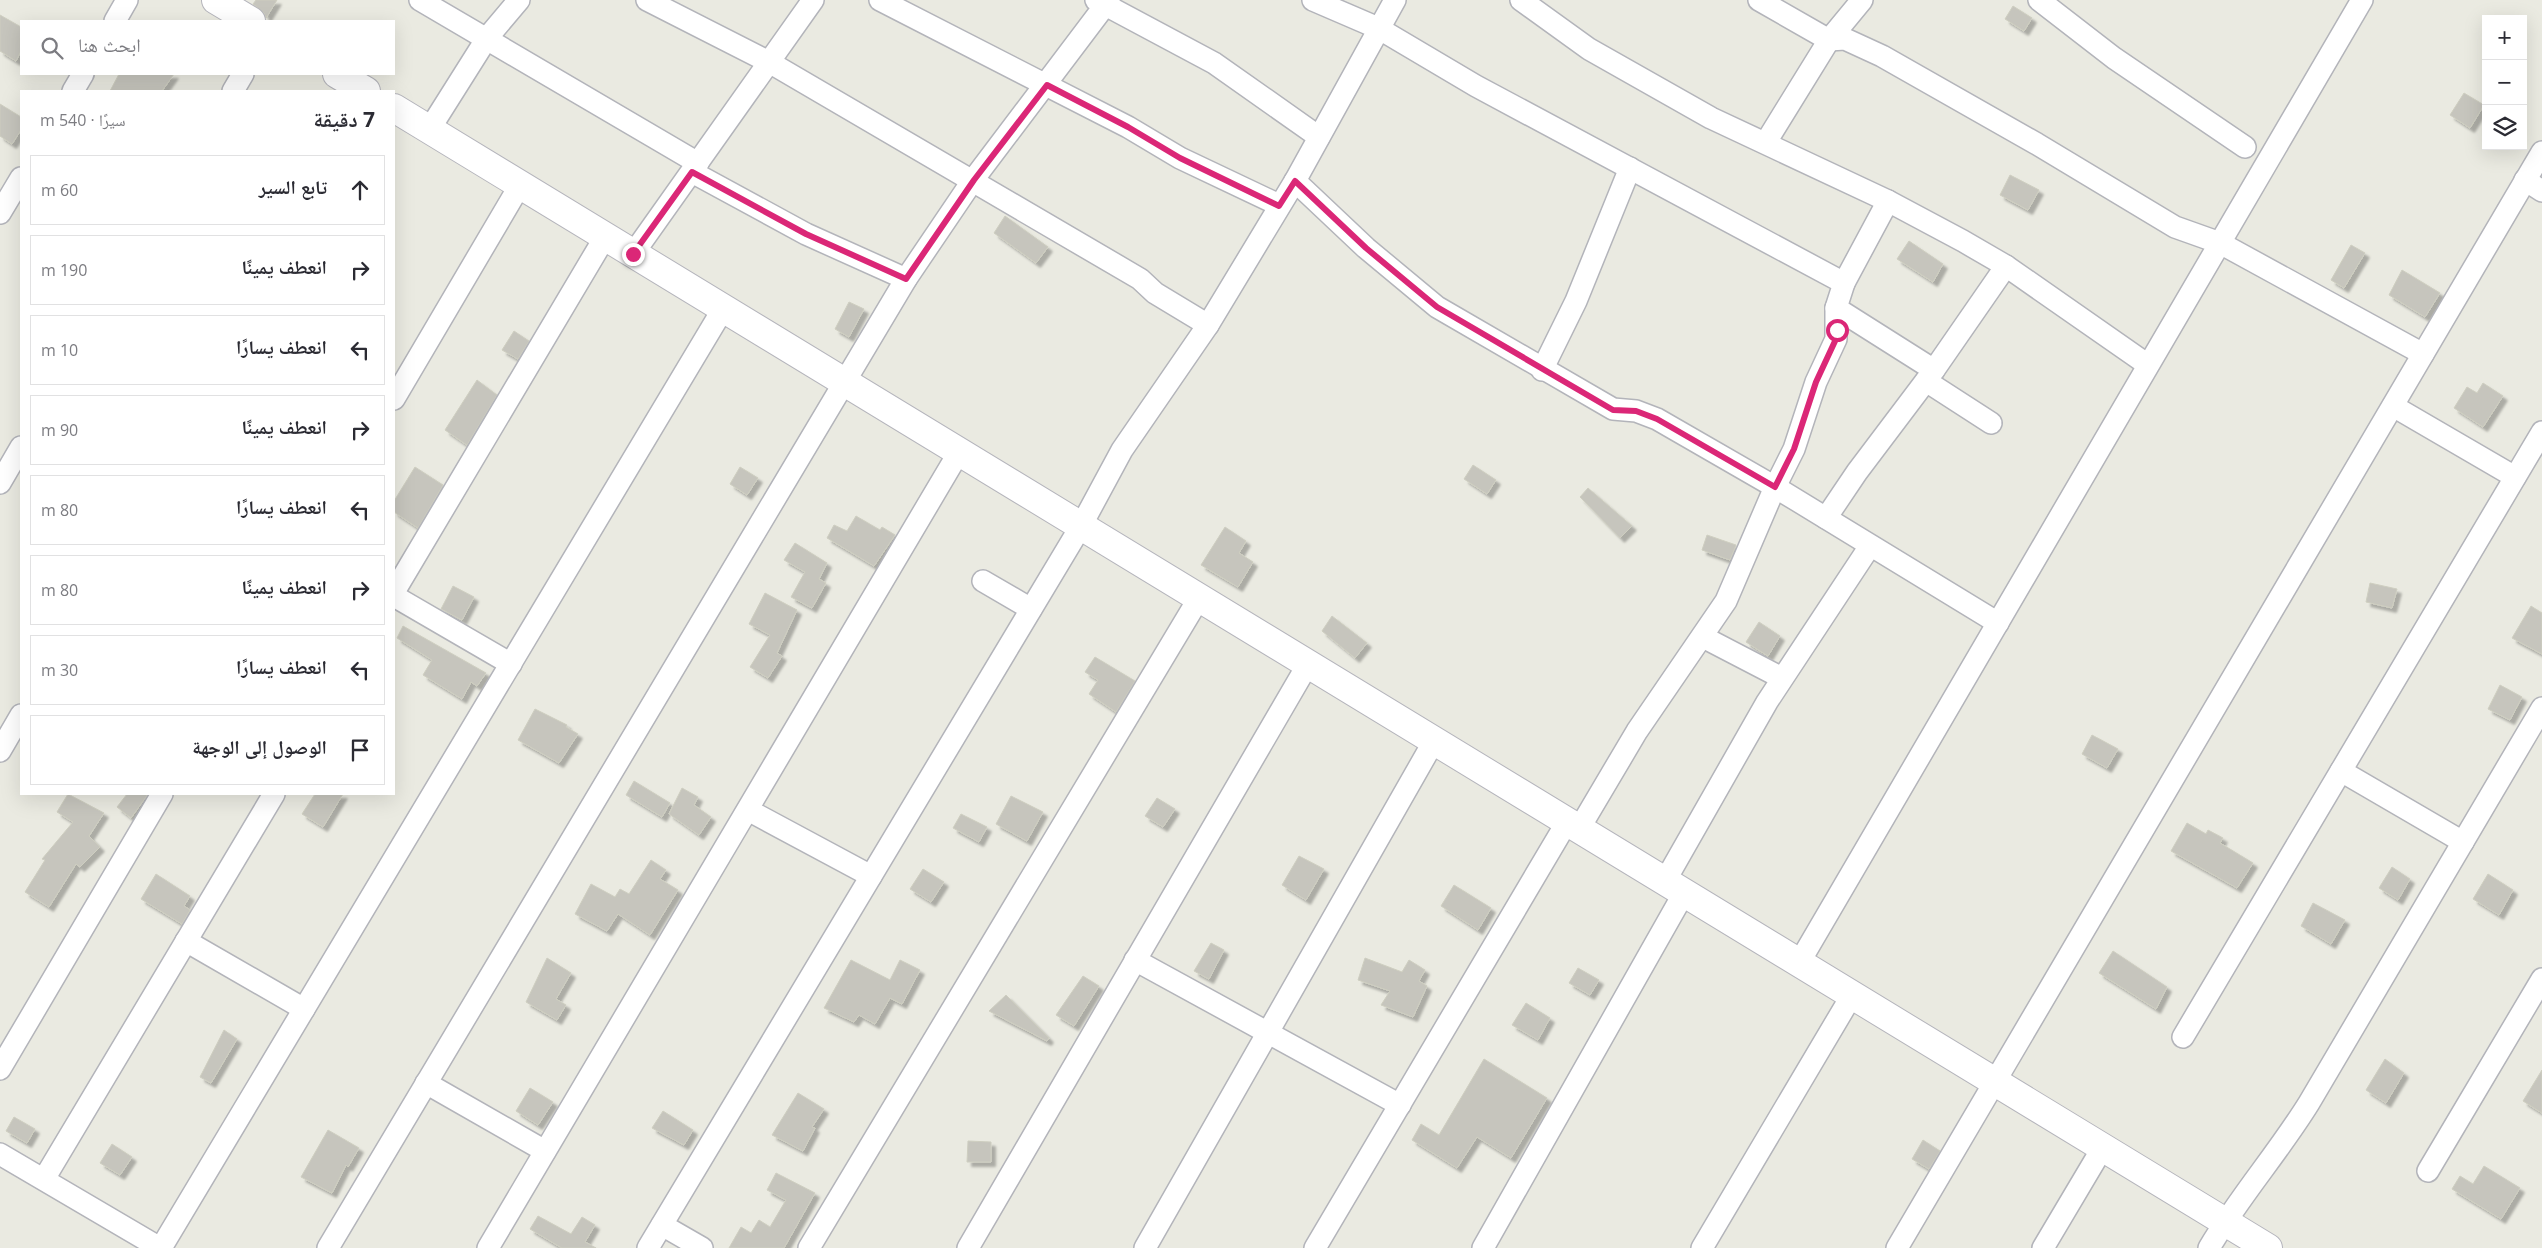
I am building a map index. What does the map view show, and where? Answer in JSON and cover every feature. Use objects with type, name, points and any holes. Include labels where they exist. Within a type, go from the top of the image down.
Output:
[{"type":"street","points":[[116,20],[127,0]]},
{"type":"street","points":[[420,0],[487,38],[806,234],[906,279]]},
{"type":"street","points":[[429,130],[487,38],[519,0]]},
{"type":"street","points":[[647,0],[769,62],[974,180],[1140,279],[1156,293],[1208,325]]},
{"type":"street","points":[[633,254],[812,0]]},
{"type":"street","points":[[880,0],[1128,127],[1180,158],[1279,206]]},
{"type":"street","points":[[1313,0],[1378,28],[1476,86],[1844,283]]},
{"type":"street","points":[[648,1248],[1031,609],[1122,450],[1208,325],[1295,181],[1352,82],[1378,28],[1395,0]]},
{"type":"street","points":[[1521,0],[1589,49],[1711,118],[1888,200],[2006,266],[2148,365]]},
{"type":"street","points":[[1759,0],[1829,40],[1845,39],[1882,56],[2037,144],[2175,227],[2220,243],[2424,354]]},
{"type":"street","points":[[1766,142],[1829,40],[1862,0]]},
{"type":"street","points":[[2039,0],[2114,58],[2245,147]]},
{"type":"street","points":[[1799,963],[2362,0]]},
{"type":"street","points":[[328,1248],[906,279],[974,180],[1047,85],[1103,2],[1214,63],[1319,137]]},
{"type":"street","points":[[74,90],[82,75]]},
{"type":"street","points":[[234,90],[242,75]]},
{"type":"street","points":[[339,75],[364,90]]},
{"type":"street","points":[[395,109],[2268,1248]]},
{"type":"street","points":[[1897,1248],[2424,354],[2534,186],[2542,152]]},
{"type":"street","points":[[1542,370],[1576,301],[1630,168]]},
{"type":"street","points":[[0,213],[20,180]]},
{"type":"street","points":[[1295,181],[1366,248],[1437,307],[1613,410],[1636,411],[1657,419],[1775,487],[1998,623]]},
{"type":"street","points":[[395,397],[520,185]]},
{"type":"street","points":[[1315,1248],[1400,1105],[1573,825],[1726,601],[1775,487],[1794,449],[1816,382],[1836,339],[1836,308],[1844,283],[1888,200]]},
{"type":"street","points":[[395,590],[605,237]]},
{"type":"street","points":[[1826,518],[1857,472],[1930,376],[2006,266]]},
{"type":"street","points":[[1836,308],[1930,376],[1991,424]]},
{"type":"street","points":[[0,1154],[161,1248],[723,309]]},
{"type":"street","points":[[2393,406],[2515,477]]},
{"type":"street","points":[[2183,1037],[2542,432]]},
{"type":"street","points":[[0,483],[20,449]]},
{"type":"street","points":[[488,1248],[959,452]]},
{"type":"street","points":[[1483,1248],[1782,678],[1828,613],[1870,546]]},
{"type":"street","points":[[984,581],[1031,609]]},
{"type":"street","points":[[395,597],[511,664]]},
{"type":"street","points":[[809,1248],[1199,598]]},
{"type":"street","points":[[1703,636],[1782,678]]},
{"type":"street","points":[[968,1248],[1308,664]]},
{"type":"street","points":[[2209,1248],[2225,1221],[2283,1145],[2304,1112],[2542,708]]},
{"type":"street","points":[[0,751],[20,717]]},
{"type":"street","points":[[1145,1248],[1434,740]]},
{"type":"street","points":[[2341,771],[2463,842]]},
{"type":"street","points":[[0,1069],[161,795]]},
{"type":"street","points":[[44,1179],[273,795]]},
{"type":"street","points":[[748,810],[871,876]]},
{"type":"street","points":[[186,941],[304,1009]]},
{"type":"street","points":[[1136,960],[1400,1105]]},
{"type":"street","points":[[2428,1171],[2542,979]]},
{"type":"street","points":[[1702,1248],[1852,995]]},
{"type":"street","points":[[426,1082],[545,1151]]},
{"type":"street","points":[[2043,1248],[2103,1147]]},
{"type":"street","points":[[662,1225],[702,1248]]},
{"type":"building","points":[[256,0],[277,0],[266,18],[264,13],[253,4]]},
{"type":"building","points":[[2013,6],[2032,18],[2024,31],[2005,19]]},
{"type":"building","points":[[0,15],[20,26],[20,53],[16,61],[0,51]]},
{"type":"building","points":[[118,75],[173,75],[163,90],[111,90]]},
{"type":"building","points":[[2464,93],[2482,104],[2482,108],[2470,128],[2450,115]]},
{"type":"building","points":[[0,104],[20,116],[20,132],[12,144],[0,136]]},
{"type":"building","points":[[2010,175],[2039,190],[2028,210],[2000,195]]},
{"type":"building","points":[[1005,216],[1048,247],[1036,263],[994,233]]},
{"type":"building","points":[[1909,241],[1943,264],[1933,282],[1897,259]]},
{"type":"building","points":[[2351,245],[2365,253],[2344,288],[2331,280]]},
{"type":"building","points":[[2402,270],[2440,293],[2425,317],[2389,295]]},
{"type":"building","points":[[849,302],[864,309],[849,337],[835,329]]},
{"type":"building","points":[[514,331],[529,341],[518,359],[502,350]]},
{"type":"building","points":[[477,380],[497,395],[467,445],[445,430]]},
{"type":"building","points":[[2483,383],[2503,396],[2483,427],[2454,408],[2467,387],[2477,393]]},
{"type":"building","points":[[1473,465],[1496,480],[1487,494],[1464,479]]},
{"type":"building","points":[[415,467],[443,485],[418,528],[395,513],[395,499]]},
{"type":"building","points":[[740,467],[758,478],[747,495],[730,484]]},
{"type":"building","points":[[1588,488],[1632,526],[1620,538],[1580,497]]},
{"type":"building","points":[[856,516],[880,530],[882,527],[895,535],[874,566],[827,538],[834,525],[847,531]]},
{"type":"building","points":[[1225,527],[1246,541],[1239,553],[1253,562],[1238,587],[1201,565]]},
{"type":"building","points":[[1707,535],[1736,545],[1730,560],[1702,550]]},
{"type":"building","points":[[795,543],[827,563],[819,579],[826,583],[812,608],[791,597],[805,572],[784,560]]},
{"type":"building","points":[[2370,583],[2397,589],[2392,608],[2366,602]]},
{"type":"building","points":[[453,586],[474,597],[462,620],[441,609]]},
{"type":"building","points":[[765,593],[797,610],[777,653],[782,656],[768,678],[750,667],[770,635],[749,624]]},
{"type":"building","points":[[2531,606],[2542,613],[2542,654],[2512,638]]},
{"type":"building","points":[[1332,616],[1367,643],[1355,658],[1322,631]]},
{"type":"building","points":[[1759,622],[1780,636],[1768,656],[1746,642]]},
{"type":"building","points":[[403,626],[486,673],[477,686],[471,682],[462,699],[423,675],[432,660],[397,638]]},
{"type":"building","points":[[1095,657],[1135,681],[1116,712],[1089,694],[1098,680],[1085,672]]},
{"type":"building","points":[[2500,685],[2522,697],[2510,720],[2488,709]]},
{"type":"building","points":[[535,709],[567,725],[566,727],[578,734],[559,763],[518,740]]},
{"type":"building","points":[[2092,735],[2118,749],[2107,768],[2082,754]]},
{"type":"building","points":[[634,781],[670,803],[662,817],[626,795]]},
{"type":"building","points":[[682,788],[698,797],[694,805],[711,817],[699,835],[669,814]]},
{"type":"building","points":[[67,795],[70,795],[104,813],[89,836],[100,847],[80,867],[76,864],[49,907],[25,892],[45,860],[42,859],[73,822],[57,812]]},
{"type":"building","points":[[126,795],[147,795],[131,818],[117,807]]},
{"type":"building","points":[[314,795],[342,795],[323,827],[302,814]]},
{"type":"building","points":[[1011,796],[1043,812],[1027,841],[996,824]]},
{"type":"building","points":[[1157,798],[1175,809],[1163,827],[1145,816]]},
{"type":"building","points":[[961,814],[987,827],[979,842],[953,828]]},
{"type":"building","points":[[2187,823],[2206,834],[2208,830],[2223,838],[2220,843],[2253,863],[2237,888],[2171,851]]},
{"type":"building","points":[[1299,856],[1324,869],[1306,900],[1282,885]]},
{"type":"building","points":[[651,860],[666,870],[660,879],[678,890],[650,935],[618,914],[607,931],[575,914],[591,884],[615,897],[620,889],[629,894]]},
{"type":"building","points":[[2392,867],[2410,879],[2398,900],[2379,888]]},
{"type":"building","points":[[923,869],[944,882],[931,902],[910,889]]},
{"type":"building","points":[[156,874],[190,896],[184,906],[190,910],[182,924],[141,899]]},
{"type":"building","points":[[2488,874],[2513,890],[2499,915],[2473,899]]},
{"type":"building","points":[[1454,885],[1491,908],[1478,930],[1441,906]]},
{"type":"building","points":[[2313,903],[2345,920],[2331,944],[2301,926]]},
{"type":"building","points":[[1211,943],[1224,950],[1209,979],[1194,971]]},
{"type":"building","points":[[2113,951],[2167,987],[2156,1009],[2099,973]]},
{"type":"building","points":[[547,958],[571,973],[556,999],[566,1005],[557,1020],[526,1002]]},
{"type":"building","points":[[1365,958],[1402,972],[1409,960],[1425,970],[1419,981],[1427,986],[1413,1017],[1381,1005],[1390,991],[1358,980]]},
{"type":"building","points":[[851,960],[890,980],[900,960],[920,970],[902,1004],[890,998],[875,1024],[859,1015],[854,1022],[824,1008]]},
{"type":"building","points":[[1578,968],[1599,980],[1590,995],[1569,983]]},
{"type":"building","points":[[1083,976],[1099,986],[1074,1026],[1056,1015]]},
{"type":"building","points":[[1006,995],[1049,1038],[1047,1041],[989,1011]]},
{"type":"building","points":[[1526,1003],[1550,1018],[1538,1040],[1512,1025]]},
{"type":"building","points":[[224,1030],[237,1039],[211,1083],[200,1077]]},
{"type":"building","points":[[1484,1059],[1547,1098],[1511,1158],[1477,1137],[1457,1168],[1412,1140],[1421,1124],[1439,1135]]},
{"type":"building","points":[[2385,1059],[2404,1073],[2386,1103],[2366,1090]]},
{"type":"building","points":[[2542,1070],[2542,1113],[2523,1101]]},
{"type":"building","points":[[530,1088],[553,1102],[538,1125],[516,1111]]},
{"type":"building","points":[[798,1093],[824,1109],[812,1127],[815,1128],[803,1151],[772,1135]]},
{"type":"building","points":[[663,1111],[693,1130],[684,1145],[652,1128]]},
{"type":"building","points":[[14,1117],[35,1129],[27,1143],[6,1131]]},
{"type":"building","points":[[328,1130],[359,1148],[348,1167],[346,1165],[332,1193],[301,1177]]},
{"type":"building","points":[[1923,1140],[1940,1151],[1929,1169],[1912,1159]]},
{"type":"building","points":[[968,1141],[991,1142],[991,1162],[967,1162]]},
{"type":"building","points":[[112,1144],[132,1157],[120,1175],[100,1163]]},
{"type":"building","points":[[2484,1166],[2520,1188],[2501,1219],[2452,1189],[2460,1176],[2473,1184]]},
{"type":"building","points":[[776,1173],[815,1193],[784,1248],[729,1248],[741,1227],[751,1233],[759,1220],[770,1227],[786,1200],[767,1190]]},
{"type":"building","points":[[538,1216],[571,1234],[582,1217],[595,1225],[585,1242],[596,1248],[562,1248],[530,1229]]},
{"type":"route","points":[[633,254],[692,172],[748,205],[806,234],[906,279],[974,180],[1047,85],[1128,127],[1180,158],[1279,206],[1295,181],[1366,248],[1437,307],[1613,410],[1636,411],[1657,419],[1775,487],[1794,449],[1816,382],[1836,339],[1837,330]]}]
